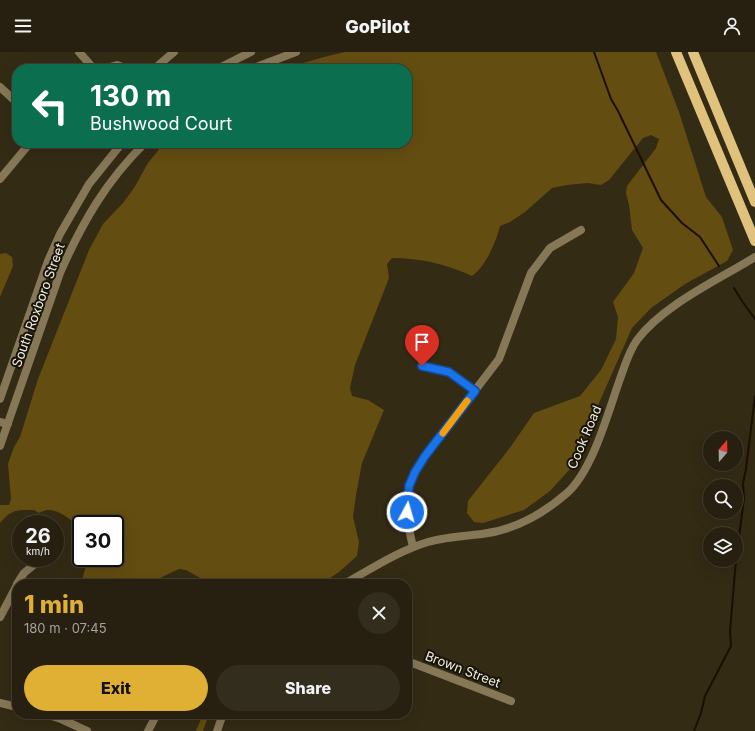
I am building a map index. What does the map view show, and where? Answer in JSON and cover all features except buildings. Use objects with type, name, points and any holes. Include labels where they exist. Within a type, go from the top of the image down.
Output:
[{"type":"main road","points":[[676,52],[755,241]]},
{"type":"main road","points":[[693,52],[755,202]]},
{"type":"street","points":[[79,52],[90,64]]},
{"type":"street","points":[[160,64],[174,52]]},
{"type":"street","points":[[227,64],[251,52]]},
{"type":"street","points":[[264,64],[296,52]]},
{"type":"street","points":[[0,87],[12,98]]},
{"type":"street","points":[[0,179],[26,148]]},
{"type":"street","name":"South Roxboro Street","points":[[0,399],[48,260],[60,234],[89,184],[118,148]]},
{"type":"street","name":"South Roxboro Street","points":[[0,446],[4,423],[60,273],[72,245],[86,217],[101,194],[140,148]]},
{"type":"street","points":[[413,548],[407,512],[409,486],[415,472],[425,456],[499,359],[531,273],[550,248],[581,230]]},
{"type":"street","name":"Cook Road","points":[[354,579],[413,548],[436,540],[483,534],[511,528],[546,510],[566,494],[575,485],[591,457],[627,360],[637,340],[653,322],[661,316],[693,294],[755,257]]},
{"type":"street","points":[[422,366],[449,372],[475,391]]},
{"type":"street","points":[[20,579],[24,573],[31,567]]},
{"type":"street","points":[[0,617],[12,594]]},
{"type":"street","name":"Brown Street","points":[[412,663],[511,700]]},
{"type":"street","points":[[0,703],[12,706]]},
{"type":"street","points":[[61,719],[87,731]]},
{"type":"street","points":[[148,731],[154,719]]},
{"type":"street","points":[[217,731],[221,719]]},
{"type":"shaded area","points":[[345,52],[656,52],[679,112],[706,197],[722,217],[733,250],[727,261],[685,284],[651,308],[632,328],[570,469],[550,491],[524,510],[483,523],[474,522],[467,513],[468,501],[509,449],[534,413],[580,396],[601,370],[616,339],[618,317],[613,302],[634,273],[643,248],[632,230],[626,193],[627,186],[656,148],[659,139],[651,135],[643,138],[609,180],[601,185],[588,183],[552,188],[525,212],[510,222],[500,226],[490,253],[482,266],[472,276],[433,262],[392,258],[387,264],[389,278],[355,365],[350,388],[352,396],[368,400],[384,410],[362,463],[356,495],[353,517],[359,542],[357,556],[328,579],[202,579],[186,570],[179,569],[159,579],[82,579],[86,567],[124,567],[124,515],[72,515],[72,522],[64,515],[52,510],[39,513],[34,510],[23,510],[11,513],[0,523],[0,505],[9,505],[11,499],[8,464],[14,447],[20,437],[38,379],[89,250],[103,224],[123,203],[134,188],[148,163],[160,148],[412,148],[412,64],[300,64]]},
{"type":"shaded area","points":[[6,253],[12,257],[13,266],[0,297],[0,254]]},
{"type":"shaded area","points":[[201,719],[207,719],[203,731],[196,731]]},
{"type":"waterway","points":[[594,52],[611,99],[661,200],[682,223],[700,237],[719,266]]},
{"type":"waterway","points":[[734,288],[755,319]]},
{"type":"waterway","points":[[740,527],[744,499],[743,483],[755,396]]},
{"type":"waterway","points":[[694,731],[701,713],[705,696],[731,646],[730,631],[735,567]]},
{"type":"slow traffic","points":[[443,433],[467,401]]},
{"type":"route","points":[[407,512],[409,486],[415,472],[425,456],[475,391],[449,372],[422,366]]}]
